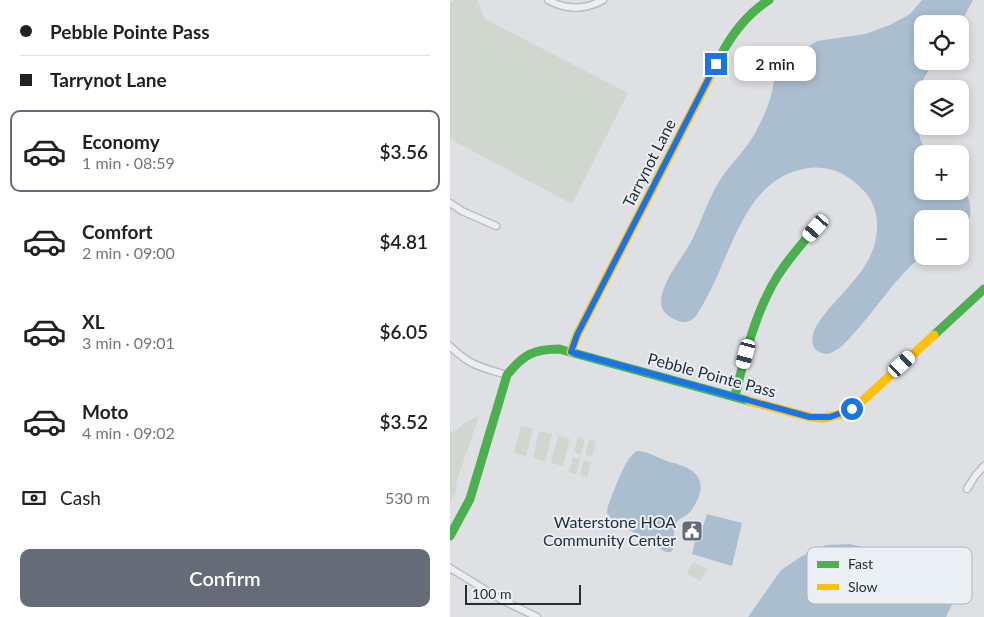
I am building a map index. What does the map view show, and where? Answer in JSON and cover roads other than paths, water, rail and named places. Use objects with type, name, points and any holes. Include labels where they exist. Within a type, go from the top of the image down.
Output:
[{"type":"street","points":[[548,0],[566,7],[578,8],[591,6],[603,0]]},
{"type":"street","name":"Tarrynot Lane","points":[[571,352],[577,335],[728,42],[744,19],[769,0]]},
{"type":"street","points":[[450,204],[496,226]]},
{"type":"street","points":[[735,396],[750,339],[762,307],[788,260],[816,228]]},
{"type":"street","name":"Pebble Pointe Pass","points":[[450,536],[470,500],[507,375],[521,360],[538,351],[554,349],[571,352],[817,418],[830,417],[847,412],[866,399],[984,289]]},
{"type":"street","points":[[450,346],[472,364],[507,375]]},
{"type":"street","points":[[967,489],[984,466]]},
{"type":"street","points":[[450,568],[502,600],[537,617]]},
{"type":"water","points":[[922,0],[973,0],[965,15],[914,15],[914,70],[929,70],[923,80],[914,80],[914,135],[919,135],[923,145],[914,145],[914,200],[969,200],[970,216],[969,219],[969,210],[914,210],[914,263],[843,345],[828,354],[822,353],[814,348],[812,340],[814,330],[864,268],[875,242],[877,218],[873,204],[865,192],[840,172],[816,167],[790,173],[763,191],[753,204],[744,218],[696,316],[685,322],[667,315],[662,308],[661,301],[665,285],[692,240],[717,184],[757,130],[768,106],[776,75],[781,64],[817,41],[865,34],[890,25],[910,14]]},
{"type":"water","points":[[637,451],[689,469],[699,479],[701,485],[697,501],[691,511],[679,519],[674,526],[675,545],[671,552],[666,552],[612,519],[607,513],[616,484],[628,461]]},
{"type":"water","points":[[707,514],[742,523],[732,566],[692,554],[699,526],[703,527]]},
{"type":"water","points":[[850,544],[862,547],[822,547],[826,545]]},
{"type":"water","points":[[807,554],[807,604],[952,604],[946,617],[748,617],[781,570]]},
{"type":"place","name":"Waterstone HOA Community Center","points":[[692,531]]}]
